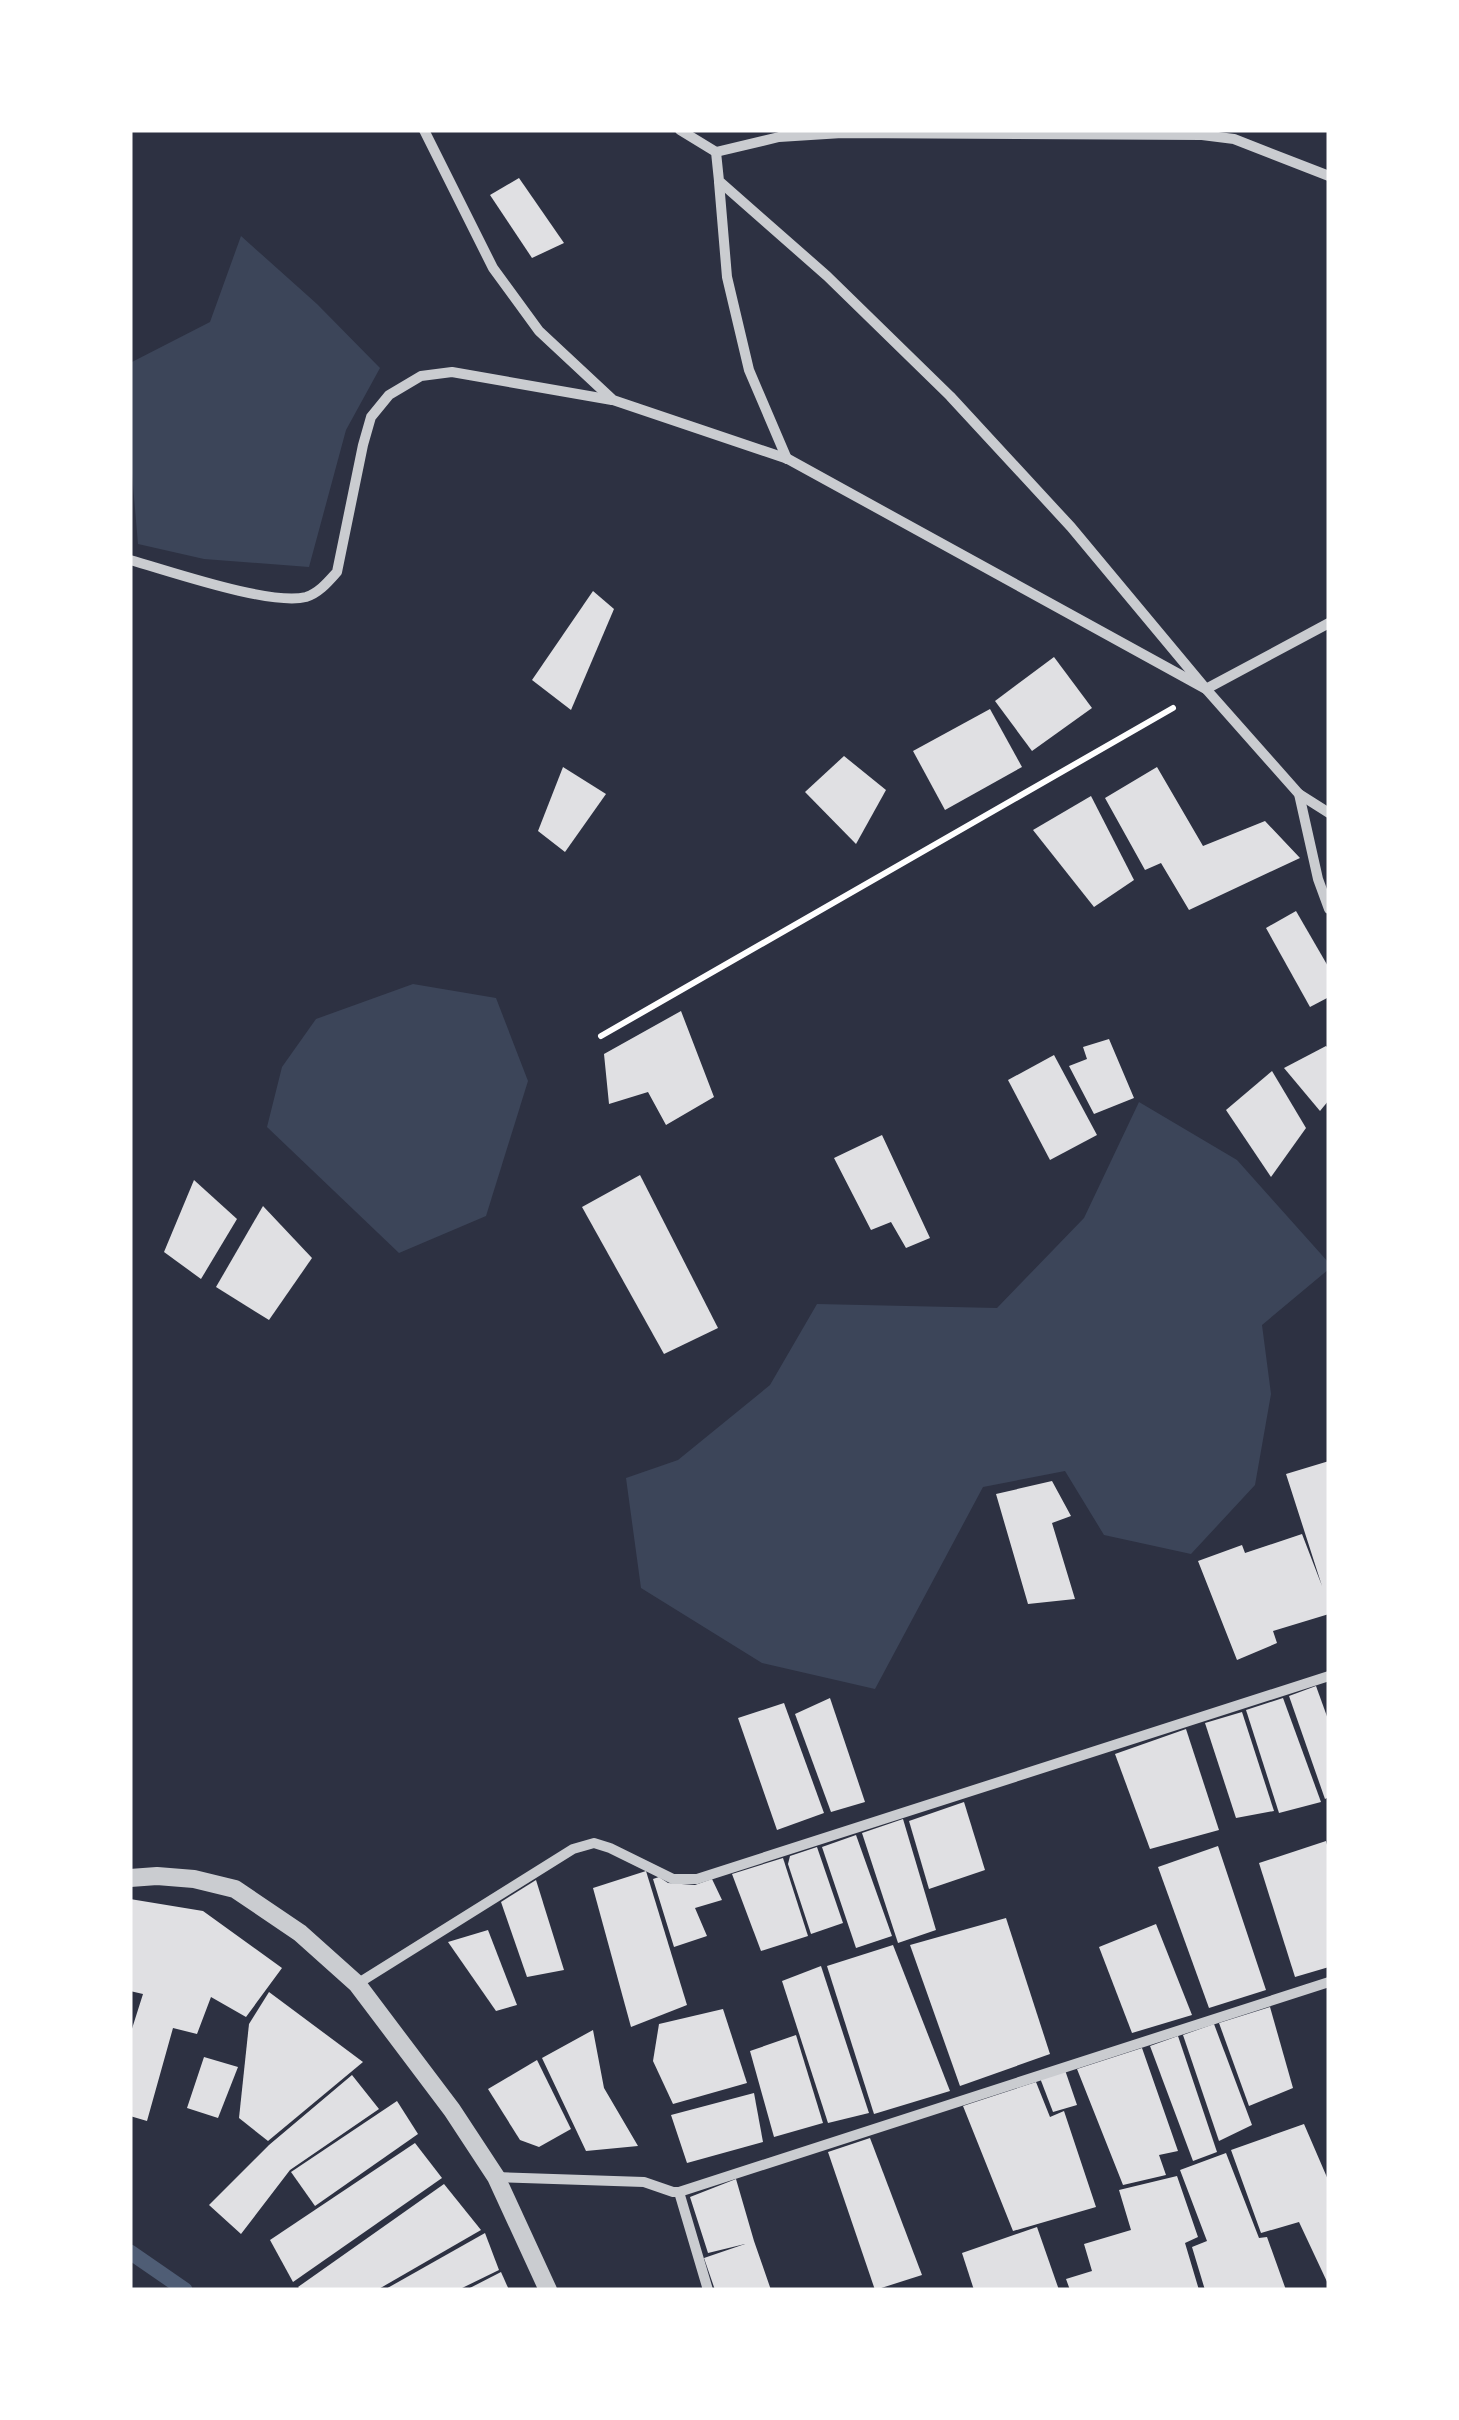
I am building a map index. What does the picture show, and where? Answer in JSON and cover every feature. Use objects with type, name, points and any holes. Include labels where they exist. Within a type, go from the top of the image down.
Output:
[{"type":"street","points":[[424,130],[493,268],[540,331],[612,400]]},
{"type":"street","points":[[680,130],[716,152],[779,137],[842,133],[1202,136],[1234,139],[1329,176]]},
{"type":"street","points":[[716,152],[726,277],[749,370],[788,459]]},
{"type":"street","points":[[719,181],[827,276],[950,396],[1070,527],[1298,794],[1329,813]]},
{"type":"street","points":[[130,560],[268,598],[307,596],[322,588],[336,572],[371,417],[389,395],[421,376],[452,372],[612,400],[788,459],[1206,689]]},
{"type":"street","points":[[1206,689],[1329,623]]},
{"type":"street","points":[[1298,794],[1329,910]]},
{"type":"street","points":[[358,1984],[573,1850],[594,1844],[674,1879],[697,1879],[1329,1676]]},
{"type":"street","points":[[130,1878],[194,1879],[235,1889],[300,1933],[358,1984],[496,2176],[548,2290]]},
{"type":"street","points":[[496,2176],[644,2182],[679,2192],[1329,1982]]},
{"type":"street","points":[[679,2192],[708,2290]]},
{"type":"path","points":[[601,1036],[1206,689]]},
{"type":"shaded area","points":[[241,236],[317,304],[380,368],[346,430],[309,567],[204,559],[138,544],[130,450],[130,363],[210,322]]},
{"type":"shaded area","points":[[413,984],[496,998],[528,1081],[486,1216],[399,1253],[267,1127],[282,1067],[316,1019]]},
{"type":"shaded area","points":[[1139,1102],[1237,1160],[1329,1263],[1329,1269],[1262,1325],[1271,1394],[1255,1485],[1191,1554],[1104,1535],[1065,1471],[983,1487],[875,1689],[762,1663],[641,1588],[626,1478],[678,1460],[770,1385],[817,1304],[997,1308],[1084,1218]]},
{"type":"building","points":[[519,178],[564,243],[532,258],[490,195]]},
{"type":"building","points":[[593,591],[614,609],[571,710],[532,680]]},
{"type":"building","points":[[1054,657],[1092,708],[1032,751],[995,701]]},
{"type":"building","points":[[990,709],[1022,767],[945,810],[913,751]]},
{"type":"building","points":[[844,756],[886,790],[856,844],[805,792]]},
{"type":"building","points":[[563,767],[606,794],[565,852],[538,831]]},
{"type":"building","points":[[1157,767],[1203,846],[1265,821],[1300,858],[1189,910],[1161,863],[1145,870],[1105,798]]},
{"type":"building","points":[[1091,796],[1134,880],[1094,907],[1033,830]]},
{"type":"building","points":[[1296,911],[1329,968],[1329,997],[1310,1007],[1266,928]]},
{"type":"building","points":[[681,1011],[714,1097],[666,1125],[648,1092],[609,1104],[604,1054]]},
{"type":"building","points":[[1109,1039],[1134,1098],[1094,1114],[1069,1066],[1087,1059],[1083,1047]]},
{"type":"building","points":[[1326,1046],[1329,1100],[1320,1111],[1284,1068]]},
{"type":"building","points":[[1054,1055],[1097,1135],[1050,1160],[1008,1080]]},
{"type":"building","points":[[1272,1071],[1306,1128],[1271,1177],[1226,1110]]},
{"type":"building","points":[[882,1135],[930,1238],[906,1248],[891,1222],[871,1230],[834,1158]]},
{"type":"building","points":[[640,1175],[718,1328],[664,1354],[582,1207]]},
{"type":"building","points":[[194,1180],[237,1219],[201,1279],[164,1252]]},
{"type":"building","points":[[263,1206],[312,1258],[269,1320],[216,1287]]},
{"type":"building","points":[[1329,1461],[1329,1614],[1273,1631],[1277,1643],[1237,1660],[1198,1561],[1242,1545],[1245,1553],[1302,1534],[1322,1586],[1286,1474]]},
{"type":"building","points":[[1052,1481],[1071,1516],[1052,1523],[1075,1599],[1028,1604],[996,1494]]},
{"type":"building","points":[[1316,1686],[1329,1722],[1329,1797],[1325,1799],[1289,1696]]},
{"type":"building","points":[[830,1698],[865,1802],[831,1812],[795,1714]]},
{"type":"building","points":[[1283,1698],[1321,1802],[1279,1813],[1246,1710]]},
{"type":"building","points":[[784,1703],[824,1813],[777,1830],[738,1718]]},
{"type":"building","points":[[1242,1712],[1274,1811],[1236,1818],[1205,1723]]},
{"type":"building","points":[[1186,1729],[1219,1830],[1150,1849],[1115,1754]]},
{"type":"building","points":[[964,1802],[985,1870],[929,1889],[909,1821]]},
{"type":"building","points":[[903,1819],[936,1930],[898,1943],[862,1833]]},
{"type":"building","points":[[856,1835],[892,1936],[856,1948],[822,1847]]},
{"type":"building","points":[[1326,1841],[1329,1967],[1295,1977],[1259,1863]]},
{"type":"building","points":[[1218,1846],[1266,1990],[1209,2008],[1158,1867]]},
{"type":"building","points":[[817,1847],[843,1923],[811,1934],[788,1864],[790,1856]]},
{"type":"building","points":[[783,1858],[808,1936],[761,1951],[732,1874]]},
{"type":"building","points":[[646,1871],[687,2005],[631,2027],[593,1888]]},
{"type":"building","points":[[659,1877],[668,1883],[695,1885],[712,1879],[722,1900],[695,1908],[707,1936],[674,1947],[653,1879]]},
{"type":"building","points":[[536,1880],[564,1970],[527,1977],[501,1902]]},
{"type":"building","points":[[130,1899],[203,1911],[282,1968],[246,2017],[211,1997],[197,2034],[173,2028],[147,2121],[130,2116],[130,2035],[143,1994],[130,1991]]},
{"type":"building","points":[[1006,1918],[1050,2054],[960,2086],[910,1945]]},
{"type":"building","points":[[1156,1924],[1192,2015],[1132,2033],[1099,1947]]},
{"type":"building","points":[[488,1930],[517,2005],[496,2011],[448,1942]]},
{"type":"building","points":[[893,1945],[950,2091],[874,2114],[827,1966]]},
{"type":"building","points":[[821,1966],[869,2113],[828,2123],[782,1981]]},
{"type":"building","points":[[269,1992],[363,2062],[268,2141],[239,2118],[249,2024]]},
{"type":"building","points":[[1270,2007],[1293,2088],[1249,2106],[1219,2023]]},
{"type":"building","points":[[723,2009],[747,2083],[673,2104],[653,2061],[659,2024]]},
{"type":"building","points":[[1214,2024],[1252,2125],[1219,2141],[1183,2035]]},
{"type":"building","points":[[593,2030],[604,2088],[638,2146],[586,2151],[542,2058]]},
{"type":"building","points":[[796,2035],[823,2123],[774,2137],[750,2051]]},
{"type":"building","points":[[1178,2036],[1217,2152],[1193,2161],[1150,2046]]},
{"type":"building","points":[[1142,2048],[1178,2151],[1159,2155],[1166,2175],[1123,2185],[1077,2069]]},
{"type":"building","points":[[204,2057],[238,2067],[218,2118],[187,2108]]},
{"type":"building","points":[[537,2060],[571,2129],[539,2147],[520,2140],[488,2089]]},
{"type":"building","points":[[1065,2070],[1077,2105],[1053,2112],[1040,2078]]},
{"type":"building","points":[[352,2075],[379,2109],[290,2170],[241,2234],[209,2205],[269,2145]]},
{"type":"building","points":[[1036,2082],[1050,2117],[1064,2111],[1096,2207],[1013,2231],[963,2106]]},
{"type":"building","points":[[754,2093],[763,2142],[687,2163],[671,2115]]},
{"type":"building","points":[[397,2101],[418,2134],[315,2206],[291,2172]]},
{"type":"building","points":[[1304,2124],[1329,2182],[1329,2286],[1299,2222],[1261,2233],[1231,2150]]},
{"type":"building","points":[[870,2138],[922,2275],[875,2290],[828,2152]]},
{"type":"building","points":[[415,2143],[442,2178],[293,2282],[270,2240]]},
{"type":"building","points":[[1226,2153],[1259,2238],[1267,2237],[1286,2290],[1205,2290],[1192,2247],[1207,2241],[1180,2170]]},
{"type":"building","points":[[1177,2176],[1198,2237],[1185,2243],[1199,2290],[1070,2290],[1066,2279],[1092,2271],[1084,2244],[1131,2230],[1119,2190]]},
{"type":"building","points":[[736,2179],[771,2290],[715,2290],[704,2258],[745,2244],[708,2253],[690,2197]]},
{"type":"building","points":[[444,2184],[481,2230],[377,2290],[298,2287]]},
{"type":"building","points":[[1037,2227],[1059,2290],[974,2290],[962,2253]]},
{"type":"building","points":[[485,2233],[499,2270],[458,2290],[384,2290]]},
{"type":"building","points":[[501,2272],[509,2290],[466,2290]]},
{"type":"waterway","points":[[130,2252],[185,2290]]}]
